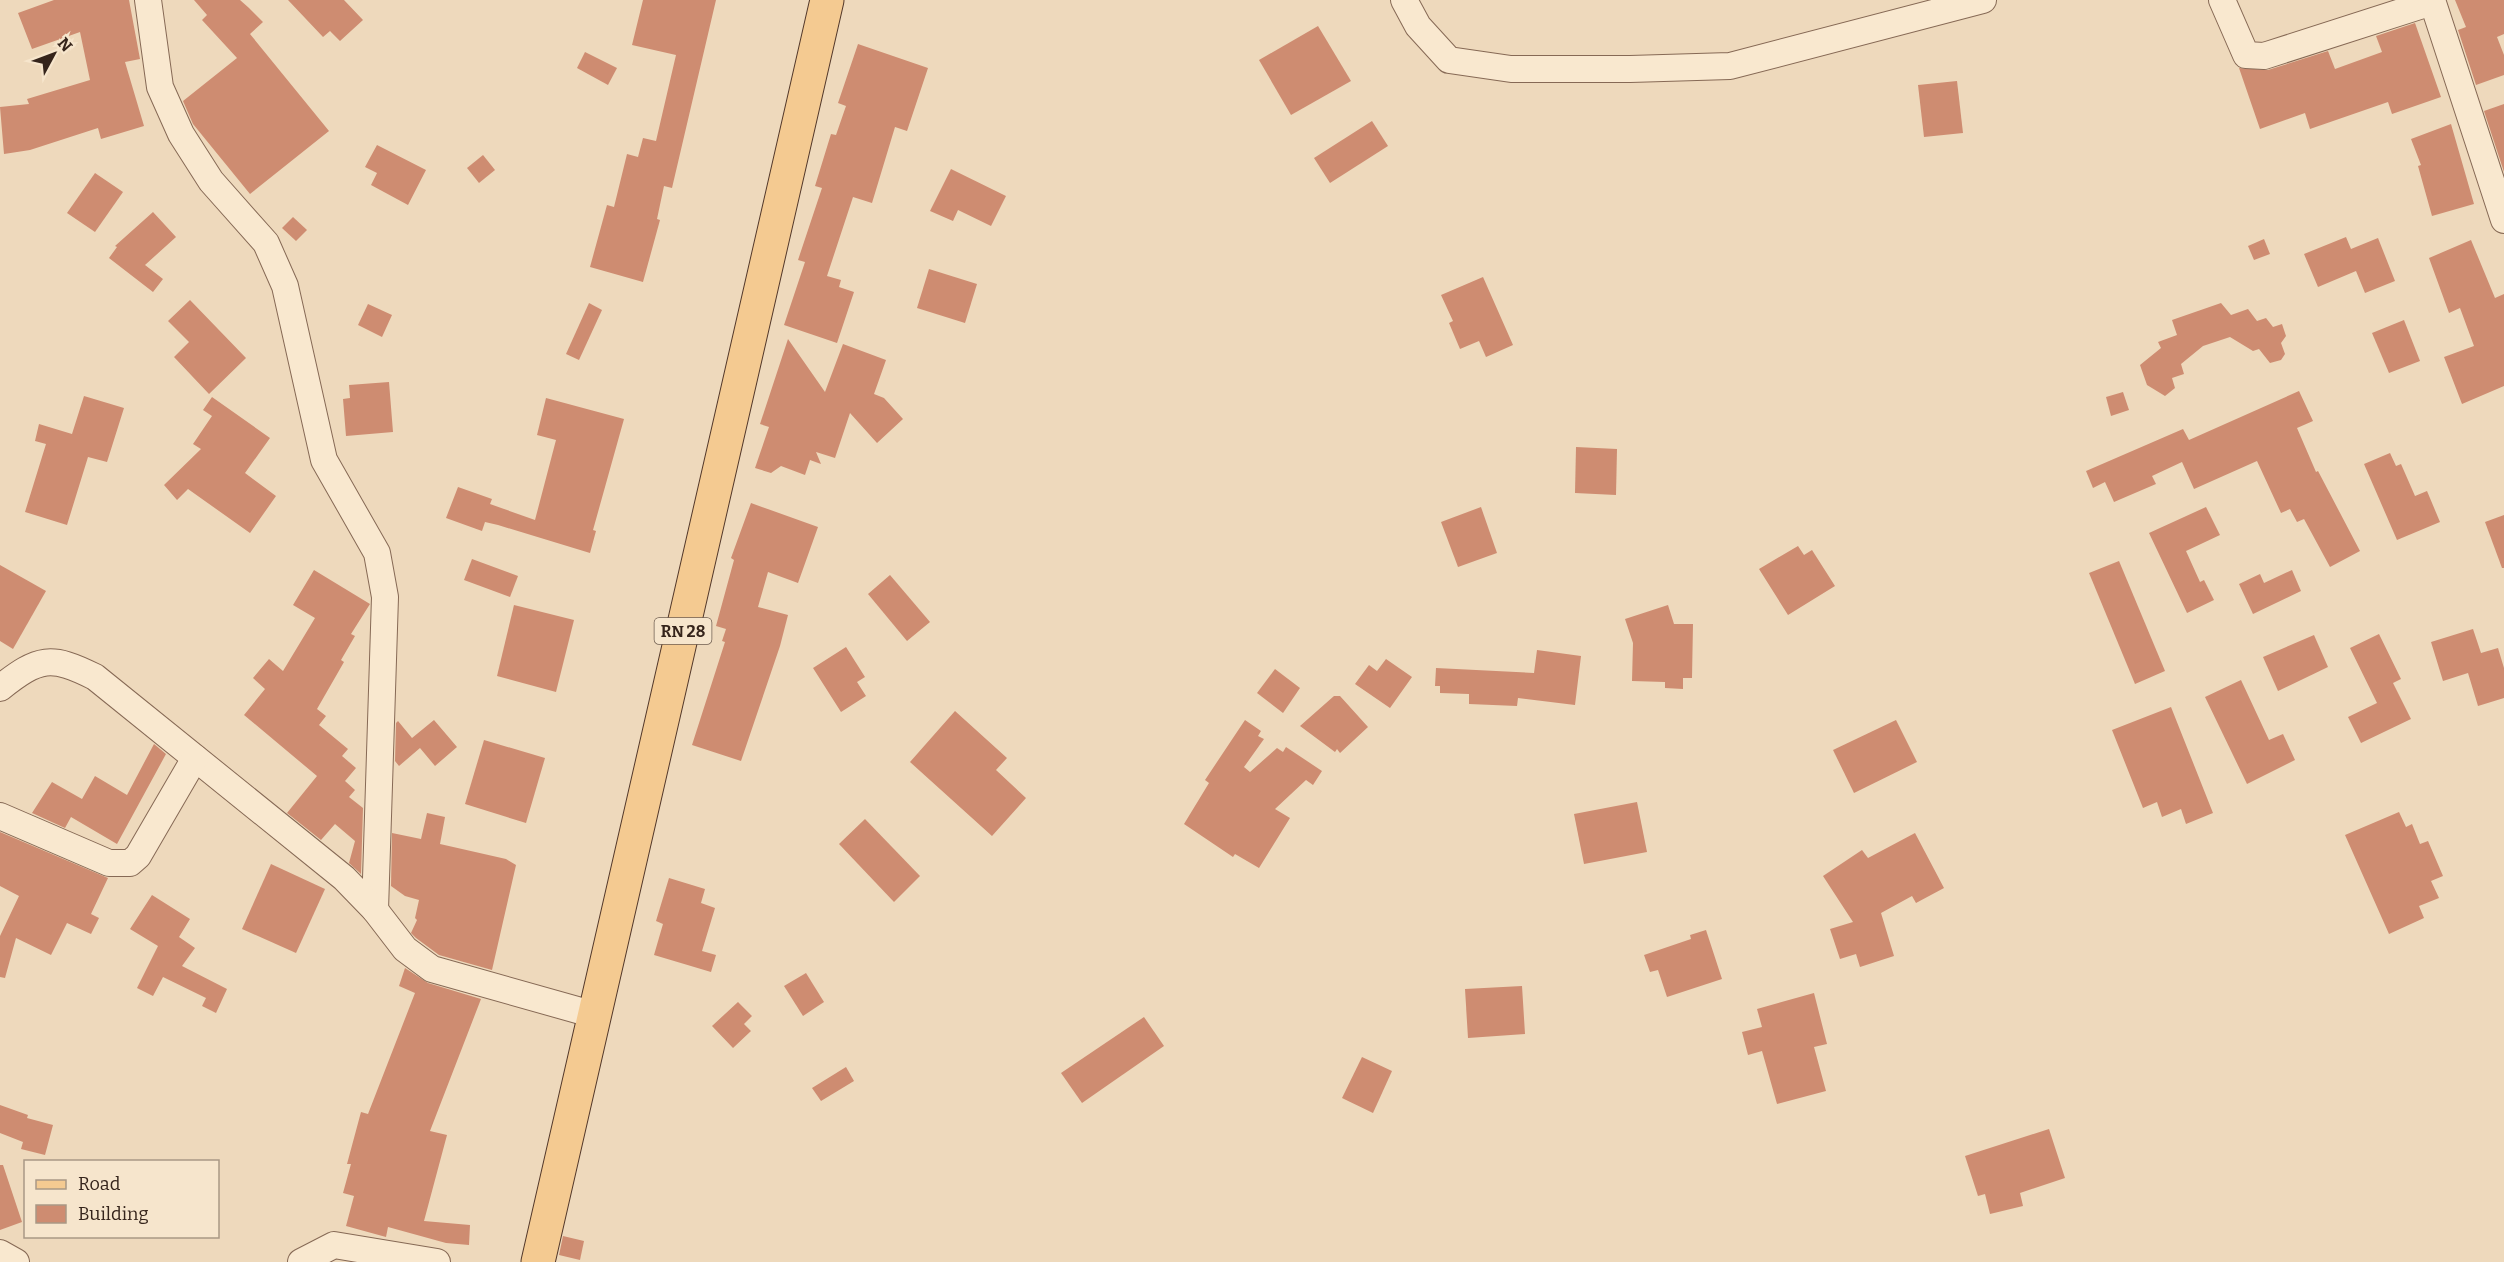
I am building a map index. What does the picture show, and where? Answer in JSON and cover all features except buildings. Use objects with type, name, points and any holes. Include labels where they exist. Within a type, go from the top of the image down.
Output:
[{"type":"main road","name":"RN 28","points":[[538,1262],[827,0]]},
{"type":"street","points":[[148,0],[160,87],[181,134],[211,181],[266,243],[285,286],[324,460],[377,554],[385,597],[375,910]]},
{"type":"street","points":[[1404,0],[1418,26],[1449,60],[1511,69],[1730,66],[1983,0]]},
{"type":"street","points":[[2222,0],[2246,55],[2264,56],[2432,1],[2504,220]]},
{"type":"street","points":[[0,688],[19,673],[46,661],[68,663],[95,677],[345,878],[375,910],[405,949],[432,969],[595,1015]]},
{"type":"street","points":[[0,816],[109,863],[130,863],[138,856],[195,758]]},
{"type":"street","points":[[301,1262],[334,1245],[437,1262]]},
{"type":"street","points":[[0,1253],[16,1262]]}]
